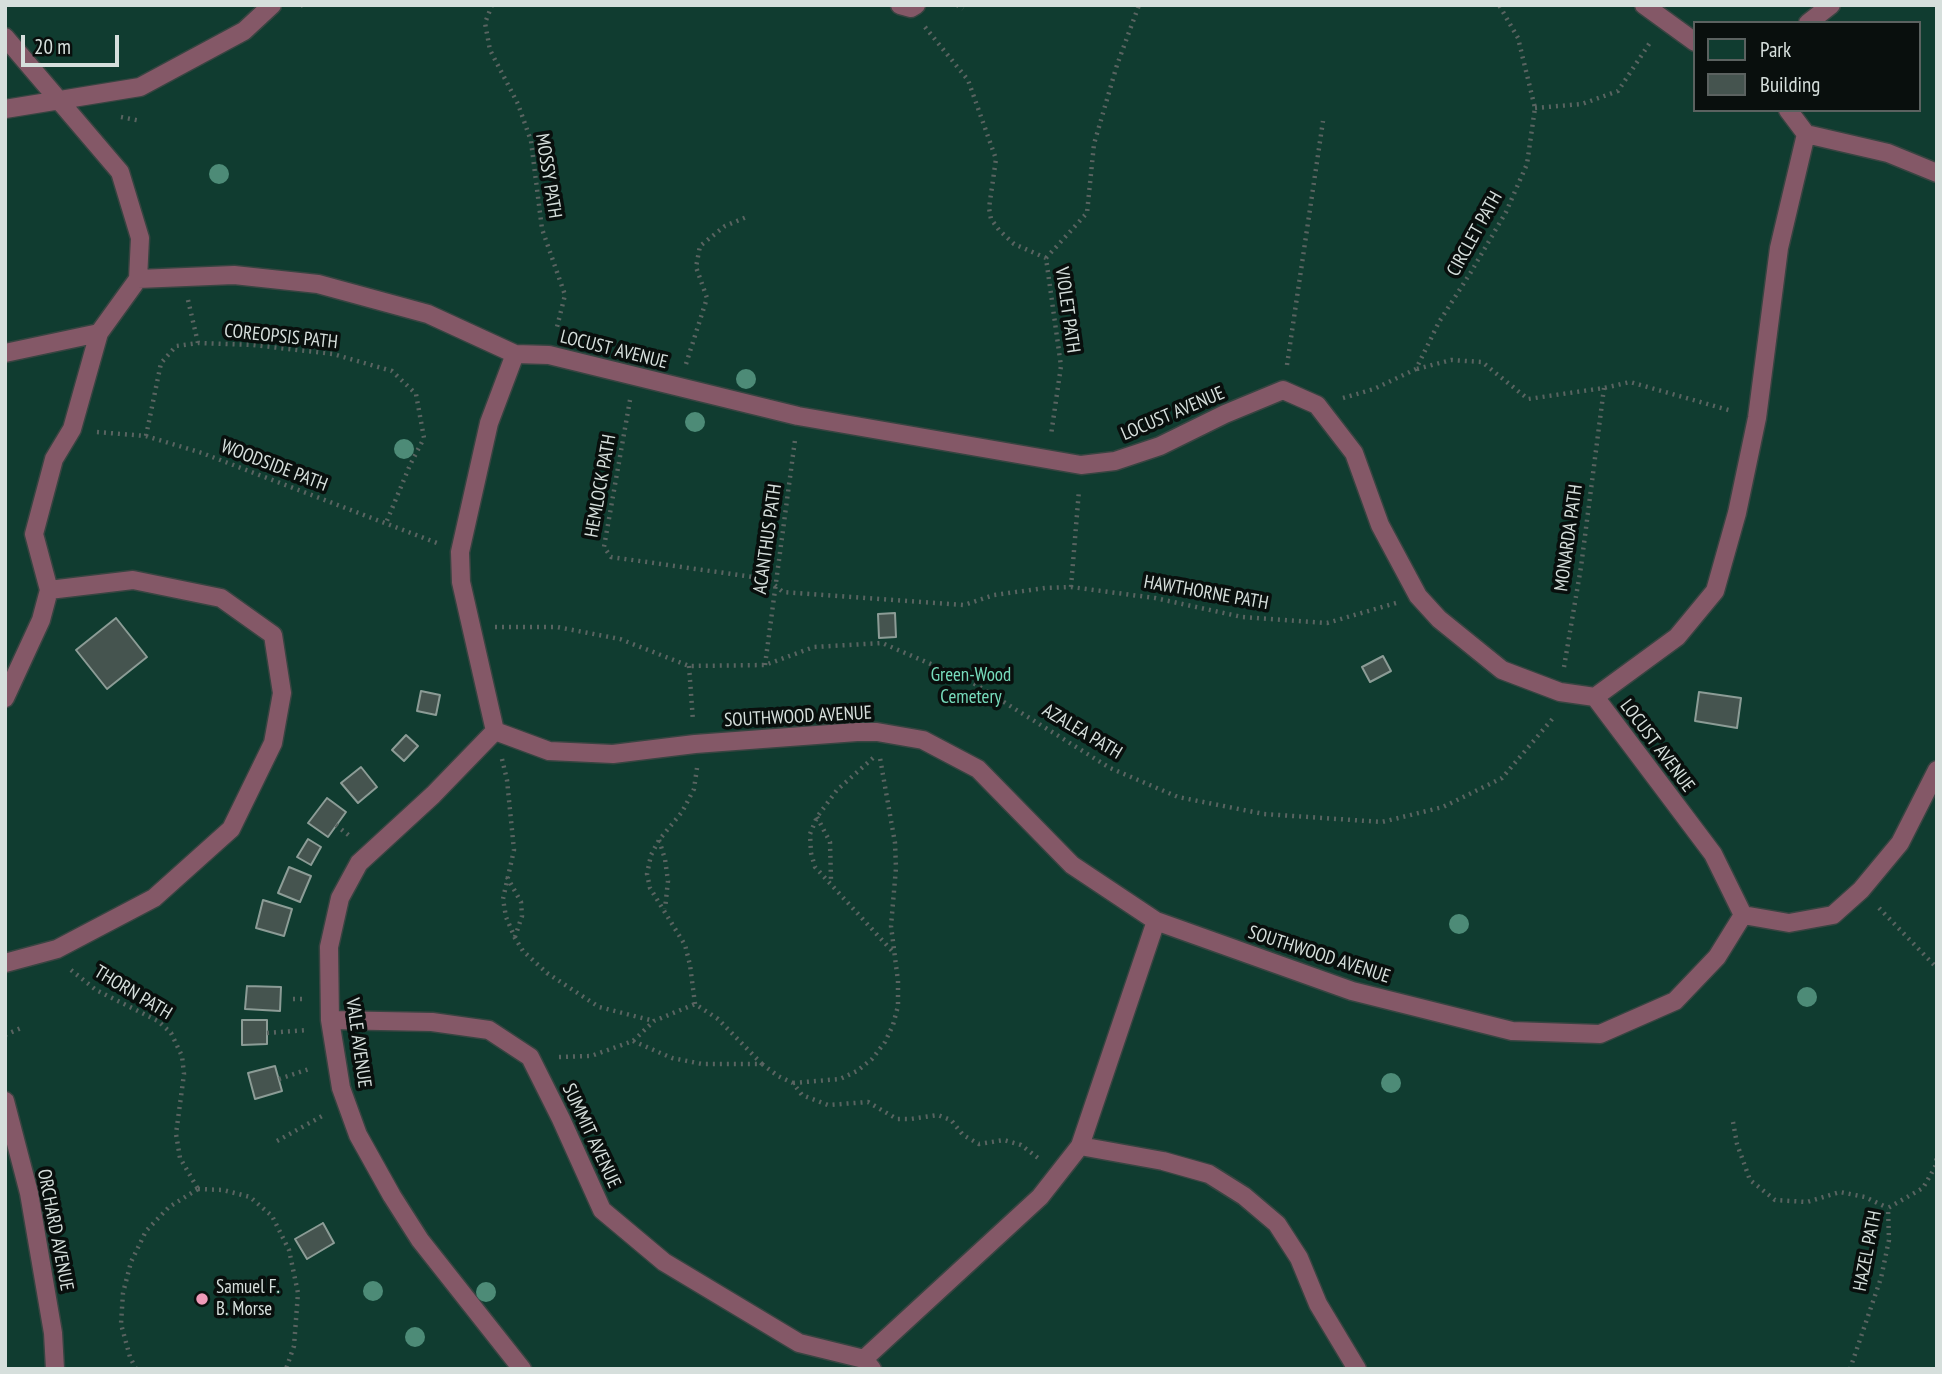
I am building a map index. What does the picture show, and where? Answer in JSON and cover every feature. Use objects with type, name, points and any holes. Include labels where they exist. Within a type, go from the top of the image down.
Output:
[{"type":"lane","points":[[5,109],[140,87],[244,32],[272,5]]},
{"type":"lane","points":[[1644,5],[1694,41]]},
{"type":"lane","points":[[1811,21],[1831,5]]},
{"type":"lane","points":[[5,37],[120,172],[140,238],[138,279],[99,333],[72,429],[54,459],[34,534],[49,590],[41,620],[5,698]]},
{"type":"lane","points":[[1790,112],[1806,134],[1888,153],[1937,173]]},
{"type":"lane","points":[[1595,697],[1677,637],[1715,590],[1737,513],[1757,418],[1779,248],[1806,134]]},
{"type":"lane","name":"LOCUST AVENUE","points":[[138,279],[234,275],[318,284],[428,314],[514,354],[550,355],[798,416],[1081,465],[1115,461],[1160,446],[1283,390],[1317,405],[1354,453],[1380,525],[1418,596],[1439,618],[1502,670],[1560,692],[1595,697],[1713,854],[1743,915]]},
{"type":"lane","points":[[5,353],[99,333]]},
{"type":"lane","points":[[495,731],[469,627],[461,582],[460,552],[489,423],[514,354]]},
{"type":"lane","points":[[5,963],[57,949],[153,898],[231,829],[273,743],[282,693],[273,635],[221,598],[133,580],[49,590]]},
{"type":"lane","name":"SOUTHWOOD AVENUE","points":[[495,731],[549,751],[612,754],[695,744],[856,732],[877,732],[923,740],[978,769],[1072,865],[1156,921],[1352,992],[1512,1031],[1600,1034],[1675,1001],[1717,957],[1743,915]]},
{"type":"lane","name":"VALE AVENUE","points":[[495,731],[433,795],[359,863],[340,898],[329,947],[330,1020],[341,1088],[358,1135],[420,1240],[522,1369]]},
{"type":"lane","points":[[1743,915],[1789,923],[1833,915],[1861,890],[1900,844],[1937,770]]},
{"type":"lane","points":[[868,1364],[1040,1197],[1080,1146],[1156,921]]},
{"type":"lane","points":[[330,1020],[432,1022],[489,1030],[530,1057]]},
{"type":"lane","name":"SUMMIT AVENUE","points":[[530,1057],[602,1210],[664,1262],[799,1343],[868,1364]]},
{"type":"lane","name":"ORCHARD AVENUE","points":[[5,1101],[29,1194],[52,1333],[55,1369]]},
{"type":"lane","points":[[1080,1146],[1163,1161],[1209,1174],[1244,1196],[1277,1224],[1299,1258],[1318,1304],[1357,1369]]},
{"type":"path","name":"MOSSY PATH","points":[[492,5],[485,23],[490,50],[518,104],[531,141],[542,229],[565,295],[550,355]]},
{"type":"path","points":[[957,5],[963,9]]},
{"type":"path","points":[[1046,258],[1087,213],[1094,144],[1116,65],[1139,5]]},
{"type":"path","name":"CIRCLET PATH","points":[[1416,369],[1439,322],[1506,212],[1527,164],[1535,108],[1518,38],[1499,5]]},
{"type":"path","name":"VIOLET PATH","points":[[909,6],[968,80],[996,159],[989,208],[991,219],[1014,244],[1046,258],[1061,366],[1047,460]]},
{"type":"path","points":[[1535,108],[1582,104],[1618,91],[1662,20]]},
{"type":"path","points":[[1283,390],[1323,121]]},
{"type":"path","points":[[678,388],[707,298],[696,267],[700,246],[725,226],[750,216]]},
{"type":"path","points":[[183,279],[198,343]]},
{"type":"path","name":"COREOPSIS PATH","points":[[146,436],[160,363],[176,346],[198,343],[253,345],[333,354],[392,371],[416,394],[424,438],[386,523]]},
{"type":"path","points":[[1317,405],[1374,390],[1416,369],[1451,360],[1482,362],[1528,399],[1630,382],[1757,418]]},
{"type":"path","name":"HEMLOCK PATH","points":[[635,375],[604,547],[611,557],[767,579],[775,586]]},
{"type":"path","name":"MONARDA PATH","points":[[1560,692],[1581,567],[1604,388]]},
{"type":"path","name":"ACANTHUS PATH","points":[[765,665],[798,416]]},
{"type":"path","name":"WOODSIDE PATH","points":[[72,429],[146,436],[202,453],[460,552]]},
{"type":"path","points":[[1071,587],[1081,465]]},
{"type":"path","name":"HAWTHORNE PATH","points":[[775,586],[783,592],[964,605],[995,595],[1071,587],[1155,598],[1242,617],[1327,623],[1418,596]]},
{"type":"path","name":"AZALEA PATH","points":[[469,627],[557,627],[620,639],[689,666],[765,665],[814,647],[883,643],[970,681],[1110,768],[1178,797],[1264,814],[1382,822],[1443,807],[1502,778],[1554,717],[1560,692]]},
{"type":"path","points":[[689,666],[698,768],[694,789],[682,813],[659,840],[651,855],[648,874],[650,888],[685,945],[695,1004],[718,1019],[762,1064],[793,1083],[802,1095],[828,1105],[868,1102],[897,1119],[938,1115],[951,1120],[963,1135],[979,1144],[1004,1140],[1021,1145],[1058,1174]]},
{"type":"path","points":[[495,731],[507,780],[514,850],[503,899],[506,918],[515,938],[523,951],[547,973],[599,1007],[654,1021]]},
{"type":"path","points":[[793,1083],[840,1079],[857,1071],[872,1059],[885,1042],[893,1025],[898,1006],[898,981],[891,926],[896,868],[895,843],[880,753],[838,790],[817,817],[810,834],[811,853],[815,867],[894,953]]},
{"type":"path","points":[[817,817],[830,842],[831,882]]},
{"type":"path","points":[[659,840],[666,859],[668,881],[665,910]]},
{"type":"path","points":[[507,877],[521,902],[522,916],[515,938]]},
{"type":"path","points":[[1861,890],[1937,968]]},
{"type":"path","name":"THORN PATH","points":[[57,949],[66,966],[96,990],[158,1021],[171,1033],[182,1056],[184,1073],[176,1134],[180,1158],[198,1189]]},
{"type":"path","points":[[530,1057],[591,1056],[633,1041],[654,1021],[695,1004]]},
{"type":"path","points":[[5,1035],[21,1028]]},
{"type":"path","points":[[267,1033],[295,1030]]},
{"type":"path","points":[[633,1041],[672,1058],[702,1064],[762,1064]]},
{"type":"path","points":[[279,1079],[304,1070]]},
{"type":"path","points":[[278,1140],[322,1116]]},
{"type":"path","points":[[1733,1122],[1737,1144],[1750,1180],[1775,1200],[1807,1202],[1840,1192],[1865,1197],[1888,1208]]},
{"type":"path","name":"HAZEL PATH","points":[[1850,1369],[1881,1278],[1889,1240],[1888,1208],[1923,1188],[1936,1168],[1937,1156]]},
{"type":"path","points":[[136,1369],[121,1324],[123,1293],[131,1262],[146,1231],[169,1207],[198,1189],[223,1190],[250,1197],[272,1216],[289,1250],[298,1293],[294,1346],[286,1369]]},
{"type":"green space","name":"Green-Wood Cemetery","points":[[5,5],[1937,5],[1937,1369],[5,1369]]},
{"type":"building","points":[[895,613],[896,637],[879,638],[878,614]]},
{"type":"building","points":[[116,618],[147,657],[107,689],[76,650]]},
{"type":"building","points":[[1383,656],[1391,671],[1370,682],[1362,667]]},
{"type":"building","points":[[421,691],[440,695],[436,715],[417,711]]},
{"type":"building","points":[[1699,692],[1741,698],[1737,728],[1695,721]]},
{"type":"building","points":[[406,735],[418,746],[404,761],[392,750]]},
{"type":"building","points":[[361,767],[377,787],[358,803],[341,783]]},
{"type":"building","points":[[327,798],[346,812],[328,837],[308,823]]},
{"type":"building","points":[[308,839],[321,847],[311,865],[297,857]]},
{"type":"building","points":[[289,867],[311,876],[300,902],[278,893]]},
{"type":"building","points":[[263,900],[292,909],[284,936],[256,928]]},
{"type":"building","points":[[247,986],[281,987],[280,1011],[245,1009]]},
{"type":"building","points":[[242,1020],[267,1020],[267,1044],[242,1045]]},
{"type":"building","points":[[275,1066],[282,1091],[255,1099],[248,1073]]},
{"type":"building","points":[[323,1223],[334,1243],[307,1259],[295,1239]]},
{"type":"place","name":"Samuel F. B. Morse","points":[[202,1299]]}]
